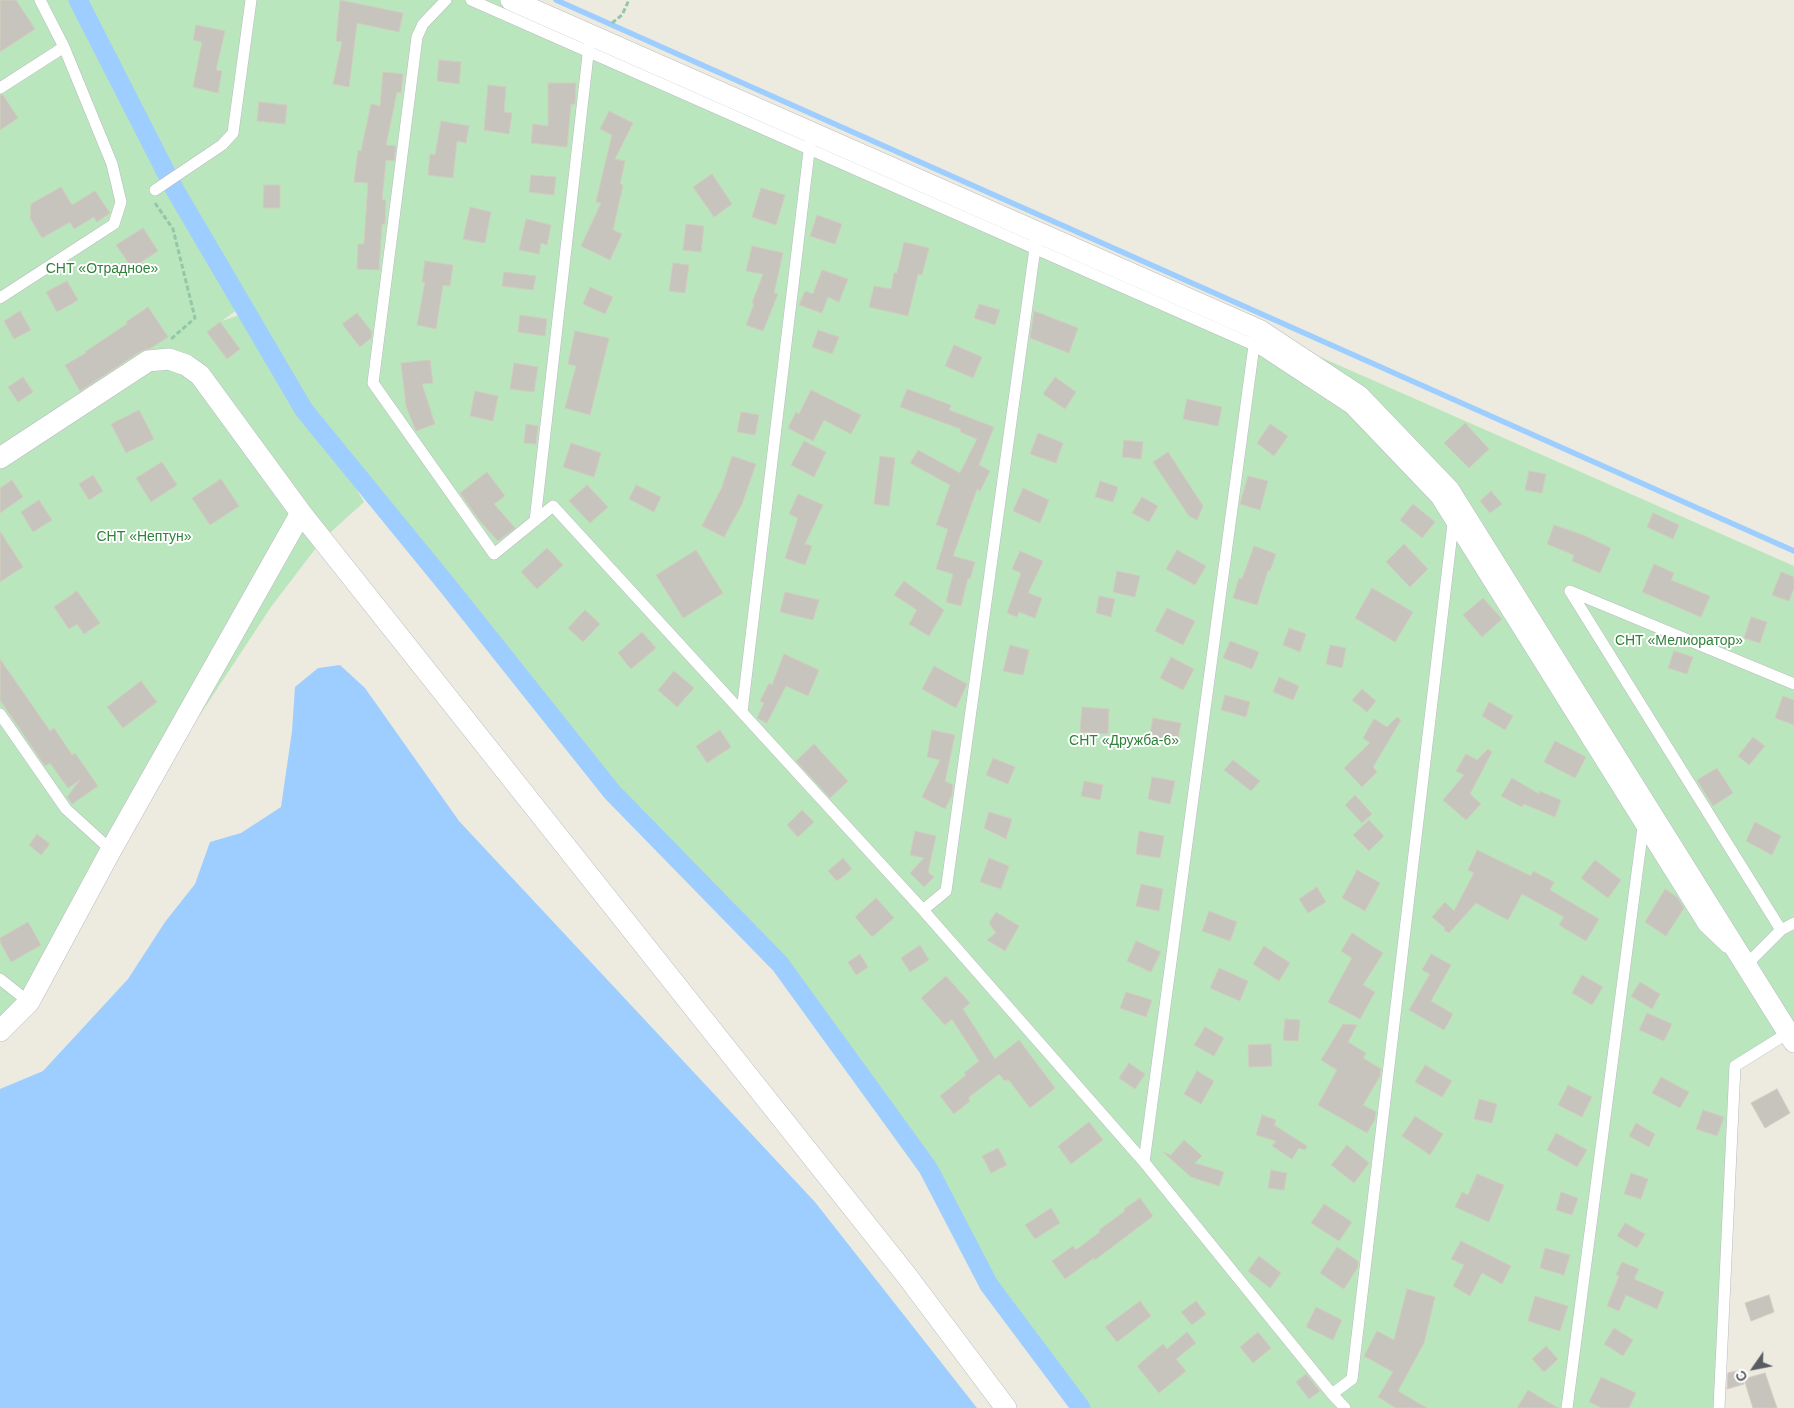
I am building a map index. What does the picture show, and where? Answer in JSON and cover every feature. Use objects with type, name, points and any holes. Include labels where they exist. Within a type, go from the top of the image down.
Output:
[{"type":"street","points":[[511,0],[589,43],[1255,336],[1359,396],[1449,490],[1791,1037]]},
{"type":"street","points":[[0,458],[148,361],[169,360],[186,365],[200,375],[301,513],[907,1276],[1006,1408]]},
{"type":"street","points":[[0,1031],[29,1002],[111,850],[301,513]]},
{"type":"lane","points":[[0,298],[114,224],[121,202],[112,164],[64,47],[40,0]]},
{"type":"lane","points":[[154,195],[222,145],[233,133],[251,0]]},
{"type":"lane","points":[[446,0],[423,24],[417,37],[374,383],[494,554],[553,506],[923,910],[1144,1162],[1345,1408]]},
{"type":"lane","points":[[471,0],[589,43],[535,521]]},
{"type":"lane","points":[[0,88],[64,47]]},
{"type":"lane","points":[[742,712],[810,141]]},
{"type":"lane","points":[[923,910],[946,890],[1036,240]]},
{"type":"lane","points":[[1144,1162],[1255,336],[1350,408],[1437,499],[1704,926],[1746,965],[1781,930],[1794,923]]},
{"type":"lane","points":[[1332,1394],[1352,1379],[1453,524]]},
{"type":"lane","points":[[1781,930],[1570,591],[1794,684]]},
{"type":"lane","points":[[0,714],[66,809],[111,850]]},
{"type":"lane","points":[[1567,1408],[1643,827]]},
{"type":"lane","points":[[0,979],[29,1002]]},
{"type":"lane","points":[[1719,1408],[1734,1066],[1791,1037]]},
{"type":"path","points":[[618,19],[629,0]]},
{"type":"path","points":[[148,361],[195,318],[173,229],[154,195]]},
{"type":"green space","name":"СНТ «Дружба-6»","points":[[0,0],[511,0],[1794,566],[1794,1042],[1788,1033],[1735,1067],[1719,1408],[1081,1408],[989,1285],[928,1168],[780,964],[612,792],[304,410],[243,305],[222,321],[242,314],[303,416],[346,471],[364,502],[322,540],[271,607],[111,850],[0,1031]]},
{"type":"water","points":[[340,665],[365,688],[459,821],[815,1202],[977,1408],[0,1408],[0,1089],[43,1071],[128,979],[165,922],[195,884],[210,842],[241,833],[281,807],[292,731],[295,687],[318,668]]},
{"type":"building","points":[[0,0],[16,0],[35,29],[0,52]]},
{"type":"building","points":[[340,0],[403,13],[399,32],[357,23],[349,87],[333,84],[342,42],[336,41]]},
{"type":"building","points":[[196,25],[225,31],[216,70],[222,71],[218,93],[193,87],[202,42],[193,40]]},
{"type":"building","points":[[439,60],[461,62],[459,84],[437,81]]},
{"type":"building","points":[[383,72],[403,74],[401,93],[397,92],[386,145],[396,146],[394,161],[386,160],[382,200],[386,200],[385,224],[382,224],[379,270],[357,269],[358,244],[364,244],[368,183],[354,182],[358,150],[361,151],[371,104],[380,106]]},
{"type":"building","points":[[548,83],[576,83],[575,104],[571,104],[567,147],[531,143],[533,124],[548,126]]},
{"type":"building","points":[[488,85],[506,87],[504,112],[512,113],[509,134],[484,130]]},
{"type":"building","points":[[0,95],[3,95],[18,118],[0,130]]},
{"type":"building","points":[[259,102],[287,105],[285,124],[257,121]]},
{"type":"building","points":[[609,111],[633,123],[615,159],[625,161],[620,184],[623,185],[613,230],[622,234],[610,260],[581,246],[601,203],[596,202],[612,135],[600,129]]},
{"type":"building","points":[[441,121],[469,126],[466,143],[457,141],[453,178],[428,175],[430,154],[435,155]]},
{"type":"building","points":[[712,174],[732,204],[714,217],[693,187]]},
{"type":"building","points":[[531,175],[556,177],[554,195],[529,192]]},
{"type":"building","points":[[264,185],[280,185],[280,208],[263,208]]},
{"type":"building","points":[[61,187],[72,205],[95,191],[110,213],[97,222],[94,217],[74,229],[70,222],[42,238],[30,218],[31,204]]},
{"type":"building","points":[[761,188],[785,195],[776,225],[752,217]]},
{"type":"building","points":[[470,207],[491,212],[485,243],[463,239]]},
{"type":"building","points":[[817,215],[842,224],[835,244],[810,236]]},
{"type":"building","points":[[526,219],[551,225],[547,245],[541,243],[539,254],[519,250]]},
{"type":"building","points":[[686,224],[704,226],[701,252],[683,250]]},
{"type":"building","points":[[143,228],[158,251],[132,268],[116,245]]},
{"type":"building","points":[[904,242],[929,248],[922,275],[918,274],[908,316],[869,307],[874,286],[891,289],[894,273],[897,273]]},
{"type":"building","points":[[752,246],[783,253],[774,293],[778,294],[763,331],[746,325],[763,274],[746,271]]},
{"type":"building","points":[[425,261],[453,265],[450,286],[443,285],[436,329],[417,325],[425,282],[422,282]]},
{"type":"building","points":[[673,263],[689,265],[685,293],[669,291]]},
{"type":"building","points":[[822,270],[848,279],[839,302],[828,297],[822,313],[799,305],[805,291],[813,294]]},
{"type":"building","points":[[504,272],[536,276],[533,290],[502,286]]},
{"type":"building","points":[[67,281],[78,300],[57,312],[46,292]]},
{"type":"building","points":[[590,287],[613,297],[605,314],[583,304]]},
{"type":"building","points":[[979,304],[1000,310],[995,325],[974,318]]},
{"type":"building","points":[[148,307],[168,337],[151,348],[141,351],[80,391],[65,365],[86,353]]},
{"type":"building","points":[[20,311],[31,330],[14,339],[4,321]]},
{"type":"building","points":[[1034,311],[1078,328],[1069,353],[1030,338]]},
{"type":"building","points":[[357,313],[372,332],[371,338],[360,347],[342,324]]},
{"type":"building","points":[[520,315],[547,319],[545,336],[518,332]]},
{"type":"building","points":[[220,322],[240,349],[227,359],[207,332]]},
{"type":"building","points":[[818,330],[839,337],[832,354],[812,347]]},
{"type":"building","points":[[575,331],[609,338],[590,415],[565,408],[576,366],[568,364]]},
{"type":"building","points":[[954,345],[982,357],[973,378],[945,366]]},
{"type":"building","points":[[430,360],[433,383],[422,384],[435,424],[416,431],[406,406],[401,363]]},
{"type":"building","points":[[514,363],[538,367],[534,392],[510,389]]},
{"type":"building","points":[[23,377],[33,392],[18,402],[8,387]]},
{"type":"building","points":[[1055,377],[1076,392],[1065,409],[1043,394]]},
{"type":"building","points":[[907,389],[951,405],[949,410],[994,427],[979,465],[990,471],[980,491],[977,489],[953,556],[975,562],[970,579],[968,578],[961,606],[946,602],[953,574],[936,569],[948,529],[936,525],[950,485],[910,463],[918,450],[960,473],[977,439],[960,432],[961,429],[900,407]]},
{"type":"building","points":[[811,390],[861,415],[851,434],[824,420],[813,441],[788,428],[796,412],[799,414]]},
{"type":"building","points":[[475,391],[498,396],[493,421],[470,416]]},
{"type":"building","points":[[1187,399],[1222,407],[1218,426],[1183,419]]},
{"type":"building","points":[[139,410],[154,439],[126,453],[111,424]]},
{"type":"building","points":[[741,412],[759,415],[755,435],[737,432]]},
{"type":"building","points":[[1465,423],[1489,449],[1469,468],[1444,443]]},
{"type":"building","points":[[526,424],[538,426],[536,444],[524,443]]},
{"type":"building","points":[[1270,424],[1288,436],[1274,456],[1257,443]]},
{"type":"building","points":[[1038,433],[1063,443],[1056,463],[1030,454]]},
{"type":"building","points":[[1124,440],[1143,442],[1141,459],[1122,457]]},
{"type":"building","points":[[804,441],[826,452],[814,477],[791,465]]},
{"type":"building","points":[[571,443],[601,453],[594,477],[563,467]]},
{"type":"building","points":[[1168,452],[1203,506],[1197,520],[1189,516],[1153,462]]},
{"type":"building","points":[[732,456],[756,464],[742,504],[724,537],[702,526],[722,487]]},
{"type":"building","points":[[880,456],[895,458],[889,506],[874,504]]},
{"type":"building","points":[[162,462],[177,485],[151,502],[136,478]]},
{"type":"building","points":[[1529,471],[1546,474],[1542,493],[1525,490]]},
{"type":"building","points":[[487,472],[505,496],[494,504],[515,528],[498,541],[480,521],[460,493]]},
{"type":"building","points":[[93,475],[103,491],[89,500],[79,484]]},
{"type":"building","points":[[1248,476],[1268,481],[1260,510],[1240,504]]},
{"type":"building","points":[[221,479],[239,506],[210,525],[192,498]]},
{"type":"building","points":[[12,480],[23,497],[0,513],[0,488]]},
{"type":"building","points":[[1100,481],[1118,487],[1113,502],[1095,497]]},
{"type":"building","points":[[587,485],[608,507],[590,523],[569,501]]},
{"type":"building","points":[[636,485],[661,497],[654,512],[629,499]]},
{"type":"building","points":[[1023,488],[1049,500],[1040,523],[1013,511]]},
{"type":"building","points":[[1491,491],[1502,504],[1490,513],[1480,501]]},
{"type":"building","points":[[798,494],[823,505],[805,544],[812,546],[805,565],[785,558],[798,518],[789,514]]},
{"type":"building","points":[[1142,497],[1158,506],[1149,522],[1132,513]]},
{"type":"building","points":[[39,500],[52,520],[33,532],[21,512]]},
{"type":"building","points":[[1413,504],[1435,522],[1422,538],[1400,520]]},
{"type":"building","points":[[1653,513],[1679,525],[1673,539],[1647,527]]},
{"type":"building","points":[[1554,525],[1583,535],[1611,548],[1600,573],[1572,561],[1574,555],[1547,544]]},
{"type":"building","points":[[0,531],[23,567],[0,582]]},
{"type":"building","points":[[1404,544],[1428,569],[1410,587],[1386,562]]},
{"type":"building","points":[[1254,546],[1276,554],[1270,571],[1268,570],[1257,605],[1233,598],[1239,578],[1242,579]]},
{"type":"building","points":[[547,548],[563,565],[537,589],[521,572]]},
{"type":"building","points":[[696,550],[723,593],[683,618],[656,575]]},
{"type":"building","points":[[1177,550],[1206,566],[1195,585],[1166,569]]},
{"type":"building","points":[[1020,551],[1043,561],[1028,593],[1042,598],[1035,618],[1019,612],[1017,617],[1007,613],[1021,573],[1012,569]]},
{"type":"building","points":[[1654,564],[1674,573],[1671,580],[1710,596],[1701,617],[1642,592]]},
{"type":"building","points":[[1117,571],[1140,576],[1135,597],[1113,592]]},
{"type":"building","points":[[1781,572],[1794,577],[1794,588],[1789,601],[1772,595]]},
{"type":"building","points":[[904,581],[944,610],[929,636],[909,624],[917,610],[894,595]]},
{"type":"building","points":[[1372,588],[1413,612],[1395,642],[1355,618]]},
{"type":"building","points":[[77,591],[100,623],[84,634],[77,624],[69,629],[54,607]]},
{"type":"building","points":[[785,592],[819,600],[813,620],[780,612]]},
{"type":"building","points":[[1099,596],[1115,599],[1111,617],[1096,613]]},
{"type":"building","points":[[1483,598],[1502,619],[1482,637],[1463,615]]},
{"type":"building","points":[[1167,608],[1195,621],[1183,645],[1155,631]]},
{"type":"building","points":[[585,610],[600,624],[583,642],[568,628]]},
{"type":"building","points":[[1751,617],[1767,622],[1760,643],[1744,638]]},
{"type":"building","points":[[1289,628],[1306,634],[1300,652],[1283,645]]},
{"type":"building","points":[[642,632],[656,648],[631,669],[618,653]]},
{"type":"building","points":[[1230,641],[1259,652],[1252,669],[1223,658]]},
{"type":"building","points":[[1010,645],[1029,650],[1023,675],[1003,671]]},
{"type":"building","points":[[1330,645],[1346,648],[1342,668],[1326,664]]},
{"type":"building","points":[[1674,651],[1693,657],[1687,674],[1668,668]]},
{"type":"building","points":[[784,654],[819,670],[808,696],[786,686],[767,723],[757,718],[764,703],[760,701],[769,683],[772,685]]},
{"type":"building","points":[[1171,657],[1194,669],[1183,690],[1160,678]]},
{"type":"building","points":[[0,659],[50,731],[54,728],[72,755],[75,753],[98,786],[72,804],[67,797],[80,780],[68,788],[50,763],[45,766],[0,700]]},
{"type":"building","points":[[934,666],[967,684],[956,708],[922,689]]},
{"type":"building","points":[[674,671],[694,688],[677,707],[658,690]]},
{"type":"building","points":[[1279,677],[1299,686],[1293,700],[1273,692]]},
{"type":"building","points":[[141,681],[157,702],[123,728],[107,707]]},
{"type":"building","points":[[1362,689],[1376,701],[1367,712],[1352,700]]},
{"type":"building","points":[[1225,695],[1250,702],[1246,717],[1221,710]]},
{"type":"building","points":[[1783,696],[1794,700],[1794,725],[1775,718]]},
{"type":"building","points":[[1489,702],[1513,716],[1505,730],[1482,716]]},
{"type":"building","points":[[1082,707],[1109,709],[1108,734],[1080,732]]},
{"type":"building","points":[[1397,717],[1401,720],[1373,767],[1377,772],[1362,787],[1344,768],[1370,743],[1363,738],[1374,719],[1387,727]]},
{"type":"building","points":[[1153,718],[1181,723],[1177,744],[1149,738]]},
{"type":"building","points":[[720,730],[731,747],[707,763],[696,746]]},
{"type":"building","points":[[932,730],[955,735],[945,781],[953,785],[952,795],[945,809],[922,797],[940,760],[927,757]]},
{"type":"building","points":[[1753,737],[1765,746],[1749,765],[1738,756]]},
{"type":"building","points":[[1555,741],[1586,757],[1575,778],[1544,762]]},
{"type":"building","points":[[814,744],[848,781],[830,798],[796,761]]},
{"type":"building","points":[[1488,749],[1492,752],[1470,794],[1481,804],[1466,820],[1443,800],[1464,775],[1456,771],[1466,754],[1477,760]]},
{"type":"building","points":[[993,758],[1015,767],[1008,784],[986,775]]},
{"type":"building","points":[[1233,760],[1260,781],[1251,791],[1224,770]]},
{"type":"building","points":[[1717,768],[1733,793],[1713,806],[1697,780]]},
{"type":"building","points":[[1152,777],[1175,781],[1170,804],[1148,799]]},
{"type":"building","points":[[1512,778],[1539,794],[1539,791],[1561,800],[1555,817],[1524,804],[1522,807],[1501,796]]},
{"type":"building","points":[[1084,781],[1103,785],[1100,800],[1081,796]]},
{"type":"building","points":[[1355,795],[1372,814],[1362,823],[1345,805]]},
{"type":"building","points":[[802,810],[814,822],[798,837],[787,825]]},
{"type":"building","points":[[989,812],[1012,819],[1006,839],[984,828]]},
{"type":"building","points":[[1369,820],[1384,836],[1369,851],[1353,835]]},
{"type":"building","points":[[1755,822],[1781,836],[1772,855],[1746,841]]},
{"type":"building","points":[[915,831],[936,836],[928,872],[934,877],[924,887],[910,873],[924,858],[910,855]]},
{"type":"building","points":[[1139,831],[1164,836],[1160,858],[1136,854]]},
{"type":"building","points":[[37,834],[50,844],[41,855],[29,845]]},
{"type":"building","points":[[1477,850],[1531,876],[1533,871],[1554,882],[1550,890],[1599,919],[1586,941],[1559,925],[1564,917],[1522,894],[1508,920],[1476,903],[1449,933],[1444,930],[1445,928],[1432,917],[1445,902],[1454,911],[1474,873],[1468,870]]},
{"type":"building","points":[[843,858],[852,869],[837,881],[828,871]]},
{"type":"building","points":[[989,858],[1009,866],[1001,889],[980,882]]},
{"type":"building","points":[[1595,860],[1621,880],[1608,898],[1581,878]]},
{"type":"building","points":[[1357,870],[1380,883],[1365,911],[1342,898]]},
{"type":"building","points":[[1141,884],[1163,889],[1159,911],[1136,906]]},
{"type":"building","points":[[1317,887],[1326,902],[1308,913],[1299,899]]},
{"type":"building","points":[[1665,889],[1677,897],[1684,908],[1666,936],[1645,922]]},
{"type":"building","points":[[876,898],[894,918],[872,937],[855,917]]},
{"type":"building","points":[[1209,911],[1237,922],[1230,941],[1202,931]]},
{"type":"building","points":[[996,912],[1019,926],[1005,951],[987,940],[996,933],[989,923]]},
{"type":"building","points":[[28,922],[41,945],[11,962],[0,942],[0,938]]},
{"type":"building","points":[[1352,933],[1383,953],[1363,985],[1375,992],[1360,1019],[1328,1002],[1352,958],[1341,951]]},
{"type":"building","points":[[1136,941],[1161,952],[1151,972],[1127,961]]},
{"type":"building","points":[[920,945],[929,960],[910,972],[901,958]]},
{"type":"building","points":[[1264,946],[1290,963],[1279,981],[1253,964]]},
{"type":"building","points":[[860,954],[868,967],[856,975],[848,962]]},
{"type":"building","points":[[1431,954],[1451,965],[1431,1001],[1453,1014],[1444,1030],[1409,1010],[1430,974],[1422,970]]},
{"type":"building","points":[[1219,968],[1248,981],[1240,1001],[1210,988]]},
{"type":"building","points":[[1582,975],[1603,987],[1592,1005],[1572,993]]},
{"type":"building","points":[[946,976],[970,1003],[963,1009],[995,1059],[1019,1040],[1055,1088],[1030,1108],[1008,1079],[1005,1081],[999,1074],[968,1098],[970,1101],[954,1114],[940,1096],[966,1075],[964,1073],[979,1061],[952,1019],[945,1025],[921,998]]},
{"type":"building","points":[[1640,982],[1660,994],[1652,1009],[1631,996]]},
{"type":"building","points":[[1126,992],[1152,1000],[1146,1017],[1120,1008]]},
{"type":"building","points":[[1647,1013],[1672,1024],[1664,1041],[1639,1030]]},
{"type":"building","points":[[1285,1019],[1300,1020],[1298,1041],[1283,1040]]},
{"type":"building","points":[[1343,1024],[1357,1025],[1348,1042],[1366,1053],[1363,1058],[1381,1069],[1380,1076],[1363,1105],[1376,1112],[1375,1119],[1367,1133],[1318,1105],[1337,1070],[1321,1060]]},
{"type":"building","points":[[1205,1027],[1224,1038],[1214,1056],[1194,1045]]},
{"type":"building","points":[[1271,1044],[1272,1066],[1249,1067],[1248,1045]]},
{"type":"building","points":[[1129,1063],[1145,1074],[1135,1089],[1119,1078]]},
{"type":"building","points":[[1425,1065],[1452,1081],[1442,1097],[1415,1082]]},
{"type":"building","points":[[1197,1071],[1214,1081],[1201,1104],[1184,1094]]},
{"type":"building","points":[[1661,1077],[1689,1092],[1680,1108],[1652,1093]]},
{"type":"building","points":[[1568,1085],[1592,1097],[1582,1117],[1558,1105]]},
{"type":"building","points":[[1777,1089],[1790,1113],[1765,1128],[1751,1103]]},
{"type":"building","points":[[1479,1099],[1497,1104],[1492,1123],[1474,1119]]},
{"type":"building","points":[[1703,1110],[1724,1117],[1717,1136],[1696,1129]]},
{"type":"building","points":[[1262,1115],[1276,1120],[1274,1125],[1307,1146],[1305,1150],[1299,1148],[1292,1159],[1272,1146],[1276,1141],[1256,1135]]},
{"type":"building","points":[[1415,1116],[1443,1134],[1430,1155],[1402,1136]]},
{"type":"building","points":[[1089,1122],[1103,1140],[1071,1164],[1058,1146]]},
{"type":"building","points":[[1636,1123],[1655,1134],[1649,1147],[1629,1136]]},
{"type":"building","points":[[1556,1133],[1587,1150],[1577,1167],[1547,1150]]},
{"type":"building","points":[[1184,1140],[1202,1156],[1195,1163],[1224,1172],[1219,1186],[1191,1177],[1163,1152],[1171,1155]]},
{"type":"building","points":[[1347,1145],[1369,1163],[1354,1183],[1331,1165]]},
{"type":"building","points":[[998,1148],[1007,1165],[991,1173],[982,1156]]},
{"type":"building","points":[[1271,1170],[1287,1173],[1284,1190],[1268,1188]]},
{"type":"building","points":[[1631,1173],[1648,1179],[1641,1199],[1624,1194]]},
{"type":"building","points":[[1477,1174],[1504,1185],[1489,1222],[1455,1207],[1462,1192],[1468,1195]]},
{"type":"building","points":[[1561,1192],[1578,1198],[1572,1215],[1556,1210]]},
{"type":"building","points":[[1140,1198],[1153,1216],[1095,1260],[1094,1258],[1065,1279],[1052,1261],[1073,1246],[1076,1250],[1125,1211],[1124,1209]]},
{"type":"building","points":[[1324,1204],[1352,1222],[1339,1241],[1311,1223]]},
{"type":"building","points":[[1051,1208],[1060,1223],[1035,1239],[1025,1225]]},
{"type":"building","points":[[1625,1223],[1645,1234],[1637,1248],[1617,1236]]},
{"type":"building","points":[[1461,1241],[1511,1266],[1502,1284],[1482,1273],[1470,1296],[1453,1286],[1464,1265],[1451,1259]]},
{"type":"building","points":[[1337,1247],[1358,1261],[1358,1267],[1344,1289],[1320,1273]]},
{"type":"building","points":[[1545,1248],[1570,1255],[1564,1275],[1540,1268]]},
{"type":"building","points":[[1259,1256],[1281,1273],[1270,1288],[1248,1271]]},
{"type":"building","points":[[1622,1262],[1639,1269],[1634,1279],[1664,1292],[1657,1309],[1626,1295],[1619,1311],[1607,1306],[1619,1276],[1616,1275]]},
{"type":"building","points":[[1407,1289],[1435,1297],[1424,1343],[1398,1391],[1427,1408],[1396,1408],[1378,1397],[1393,1372],[1364,1356],[1377,1331],[1394,1340]]},
{"type":"building","points":[[1769,1295],[1774,1312],[1751,1321],[1745,1303]]},
{"type":"building","points":[[1535,1296],[1568,1306],[1560,1331],[1528,1321]]},
{"type":"building","points":[[1140,1301],[1151,1316],[1117,1342],[1105,1327]]},
{"type":"building","points":[[1196,1301],[1206,1314],[1192,1325],[1181,1312]]},
{"type":"building","points":[[1316,1307],[1342,1320],[1333,1340],[1306,1327]]},
{"type":"building","points":[[1614,1328],[1633,1340],[1623,1356],[1604,1344]]},
{"type":"building","points":[[1187,1332],[1196,1343],[1176,1359],[1186,1371],[1159,1393],[1137,1366],[1163,1344],[1167,1349]]},
{"type":"building","points":[[1258,1332],[1271,1348],[1253,1363],[1240,1347]]},
{"type":"building","points":[[1546,1346],[1558,1359],[1544,1372],[1532,1359]]},
{"type":"building","points":[[1740,1370],[1744,1384],[1727,1389],[1728,1373]]},
{"type":"building","points":[[1765,1373],[1777,1408],[1753,1408],[1744,1379]]},
{"type":"building","points":[[1306,1374],[1320,1391],[1309,1399],[1296,1382]]},
{"type":"building","points":[[1601,1377],[1636,1393],[1629,1408],[1602,1408],[1589,1402]]},
{"type":"building","points":[[1528,1390],[1558,1408],[1517,1408]]},
{"type":"waterway","points":[[78,0],[175,190],[304,410],[612,792],[780,964],[928,1168],[989,1285],[1081,1408]]},
{"type":"waterway","points":[[556,0],[1794,551]]},
{"type":"park label","name":"СНТ «Отрадное»","points":[[102,269]]},
{"type":"park label","name":"СНТ «Нептун»","points":[[144,537]]},
{"type":"park label","name":"СНТ «Мелиоратор»","points":[[1679,641]]}]
